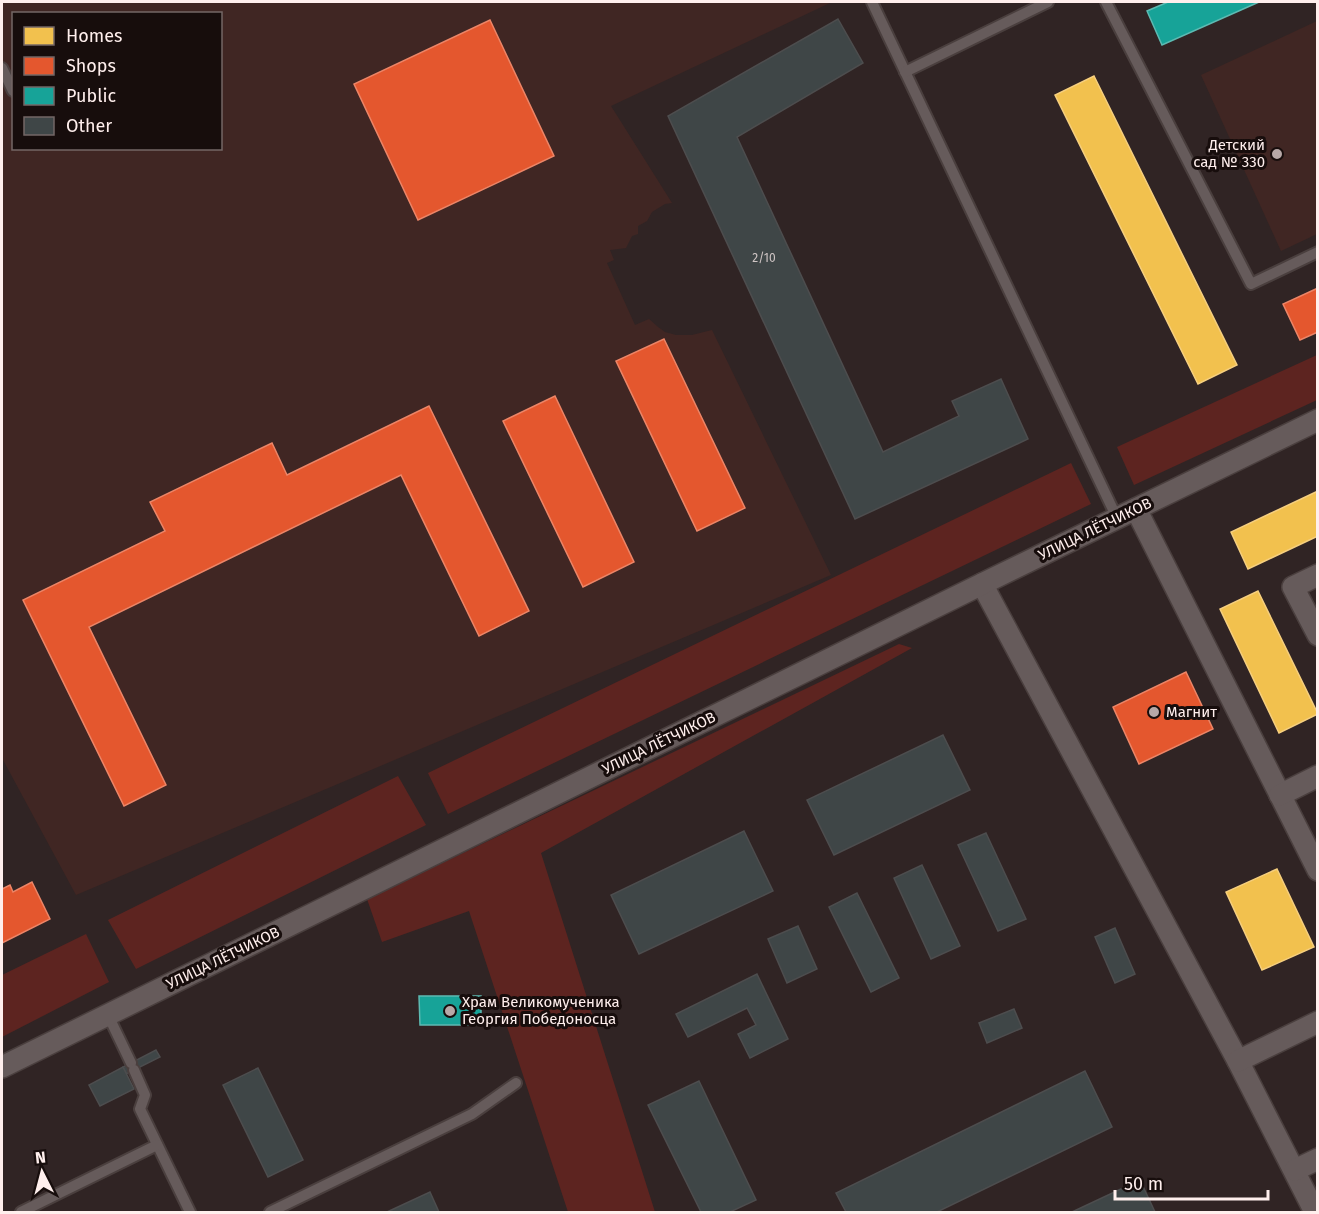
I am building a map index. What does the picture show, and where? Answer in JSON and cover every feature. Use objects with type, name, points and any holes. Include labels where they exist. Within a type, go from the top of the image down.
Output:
[{"type":"street","name":"УЛИЦА ЛЁТЧИКОВ","points":[[2,1067],[1317,420]]},
{"type":"street","points":[[1126,514],[1280,795],[1317,870]]},
{"type":"street","points":[[1317,575],[1293,587],[1317,635]]},
{"type":"street","points":[[982,584],[1238,1061],[1315,1212]]},
{"type":"street","points":[[1280,795],[1317,776]]},
{"type":"street","points":[[1238,1061],[1317,1022]]},
{"type":"street","points":[[1295,1170],[1317,1159]]},
{"type":"lane","points":[[872,2],[1126,514]]},
{"type":"lane","points":[[905,72],[1048,2]]},
{"type":"lane","points":[[1106,2],[1251,284],[1317,252]]},
{"type":"lane","points":[[2,68],[12,89]]},
{"type":"lane","points":[[108,1015],[145,1095],[140,1109],[190,1212]]},
{"type":"lane","points":[[270,1212],[472,1114],[516,1083]]},
{"type":"lane","points":[[21,1212],[157,1145]]},
{"type":"shaded area","points":[[2,2],[832,2],[611,106],[672,203],[665,204],[652,212],[647,221],[638,226],[638,234],[632,236],[626,248],[610,250],[614,260],[607,263],[635,325],[649,319],[665,332],[676,335],[692,335],[712,330],[831,575],[76,895],[2,758]]},
{"type":"shaded area","name":"Детский сад № 330","points":[[1317,21],[1317,234],[1281,251],[1201,75]]},
{"type":"shaded area","points":[[1317,355],[1317,400],[1134,485],[1117,447]]},
{"type":"shaded area","points":[[1071,463],[1091,504],[448,814],[428,773]]},
{"type":"shaded area","points":[[899,644],[912,648],[541,853],[655,1212],[568,1212],[469,911],[382,942],[367,899]]},
{"type":"shaded area","points":[[398,776],[426,825],[136,969],[108,920]]},
{"type":"shaded area","points":[[86,934],[109,982],[2,1037],[2,975]]},
{"type":"building: Homes","points":[[1094,76],[1237,365],[1198,384],[1055,95]]},
{"type":"building: Homes","points":[[1318,491],[1318,536],[1248,569],[1231,532]]},
{"type":"building: Homes","points":[[1258,591],[1318,714],[1279,733],[1220,609]]},
{"type":"building: Homes","points":[[1277,869],[1314,947],[1262,970],[1226,892]]},
{"type":"building: Shops","points":[[490,20],[554,156],[418,220],[354,84]]},
{"type":"building: Shops","points":[[1318,288],[1318,332],[1300,340],[1283,304]]},
{"type":"building: Shops","points":[[664,339],[745,508],[697,531],[616,361]]},
{"type":"building: Shops","points":[[555,396],[634,562],[583,587],[503,421]]},
{"type":"building: Shops","points":[[429,406],[529,611],[479,636],[401,475],[89,627],[166,785],[124,806],[23,600],[165,531],[150,502],[272,443],[287,475]]},
{"type":"building: Shops","points":[[1186,672],[1213,729],[1139,764],[1113,707]]},
{"type":"building: Shops","points":[[32,882],[50,919],[2,943],[2,889],[10,885],[13,892]]},
{"type":"building: Public","points":[[1168,2],[1259,2],[1162,45],[1147,11]]},
{"type":"building: Public","name":"Храм Великомученика Георгия Победоносца","points":[[419,996],[481,996],[481,1025],[420,1025]]},
{"type":"building: Other","points":[[838,19],[863,63],[737,137],[883,452],[959,416],[952,401],[1001,379],[1028,439],[855,519],[668,116]]},
{"type":"building: Other","points":[[943,735],[970,790],[834,855],[807,800]]},
{"type":"building: Other","points":[[744,831],[773,891],[639,954],[611,895]]},
{"type":"building: Other","points":[[986,833],[1026,919],[998,931],[958,845]]},
{"type":"building: Other","points":[[922,865],[960,946],[931,959],[894,878]]},
{"type":"building: Other","points":[[857,893],[899,978],[871,992],[829,907]]},
{"type":"building: Other","points":[[798,926],[817,969],[787,983],[768,939]]},
{"type":"building: Other","points":[[1115,928],[1135,974],[1115,983],[1095,937]]},
{"type":"building: Other","points":[[757,974],[788,1039],[750,1058],[738,1034],[756,1025],[747,1008],[688,1037],[676,1014]]},
{"type":"building: Other","points":[[1014,1009],[1022,1028],[987,1043],[979,1023]]},
{"type":"building: Other","points":[[156,1050],[160,1057],[126,1074],[123,1067]]},
{"type":"building: Other","points":[[123,1067],[134,1089],[100,1106],[89,1085]]},
{"type":"building: Other","points":[[258,1068],[303,1160],[268,1177],[223,1085]]},
{"type":"building: Other","points":[[1085,1071],[1112,1127],[937,1212],[846,1212],[836,1193]]},
{"type":"building: Other","points":[[699,1081],[756,1200],[730,1212],[701,1212],[648,1105]]},
{"type":"building: Other","points":[[1140,1180],[1155,1212],[1072,1212]]},
{"type":"building: Other","points":[[430,1192],[439,1212],[387,1212]]},
{"type":"place","name":"Детский сад № 330","points":[[1277,154]]},
{"type":"place","name":"Магнит","points":[[1154,712]]},
{"type":"place","name":"Храм Великомученика Георгия Победоносца","points":[[450,1011]]}]
